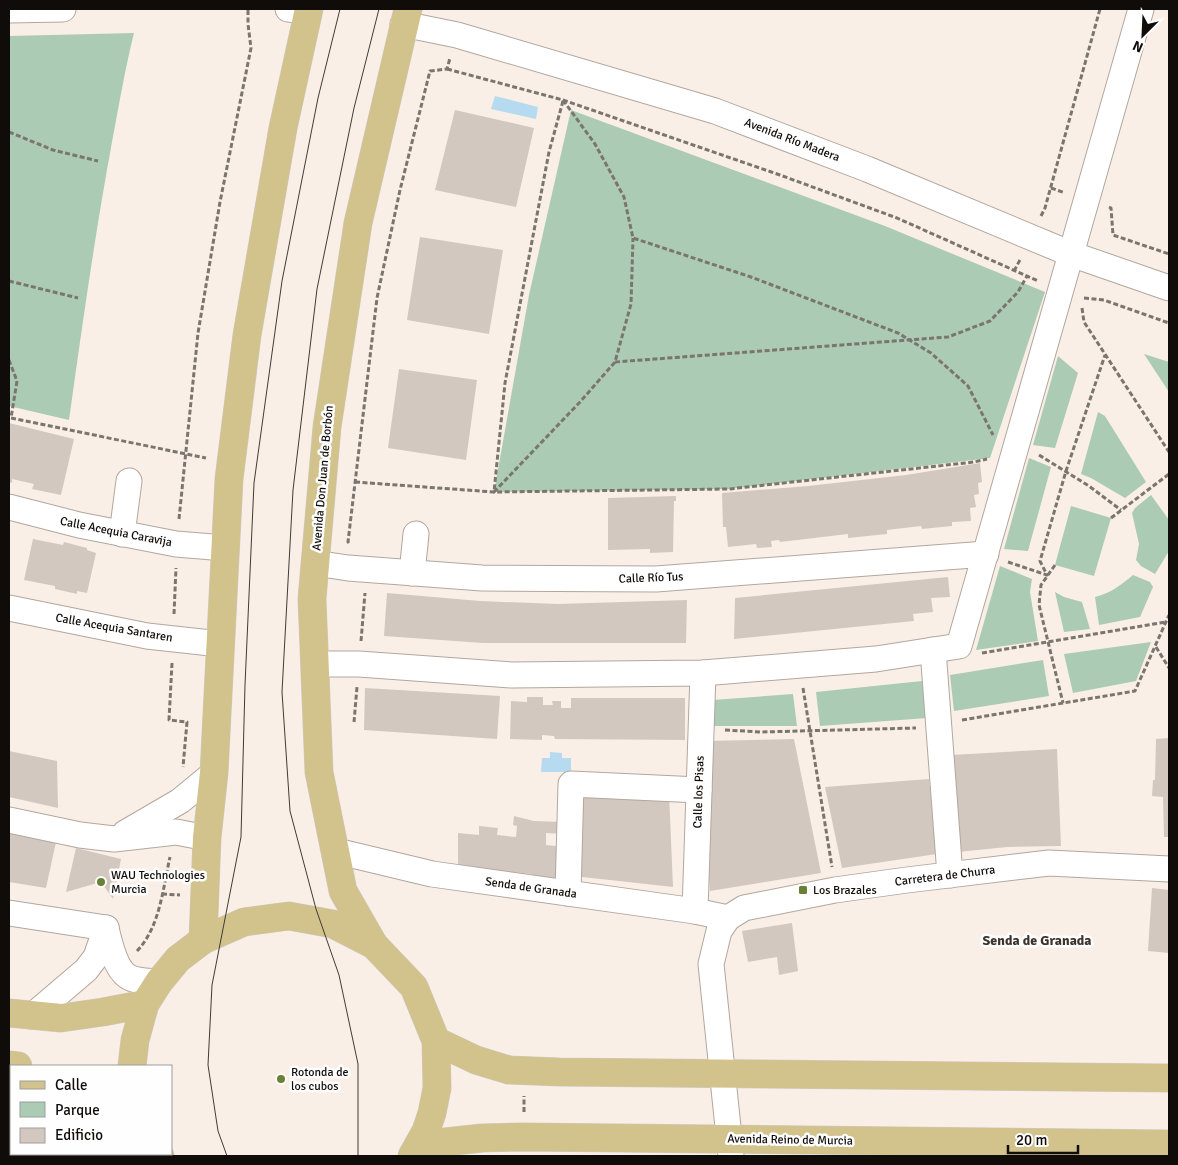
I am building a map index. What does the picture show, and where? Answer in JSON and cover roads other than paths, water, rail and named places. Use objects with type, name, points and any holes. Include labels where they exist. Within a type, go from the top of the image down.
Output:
[{"type":"main road","points":[[203,940],[207,838],[214,773],[231,463],[247,335],[302,10]]},
{"type":"main road","name":"Avenida Don Juan de Borbón","points":[[374,945],[343,891],[319,772],[312,599],[327,427],[358,223],[406,17]]},
{"type":"main road","points":[[132,1065],[135,1040],[152,993],[178,959],[203,940],[244,922],[289,916],[334,924],[374,945],[414,987],[436,1041],[436,1096],[426,1131],[413,1155]]},
{"type":"main road","points":[[20,1015],[61,1018],[103,1012],[152,993]]},
{"type":"main road","points":[[436,1041],[476,1060],[509,1070],[524,1071],[1169,1078]]},
{"type":"main road","name":"Avenida Reino de Murcia","points":[[413,1155],[445,1142],[482,1138],[524,1137],[730,1148],[1169,1144]]},
{"type":"street","points":[[9,10],[64,9]]},
{"type":"street","points":[[315,664],[359,664],[512,675],[703,672],[876,659],[959,646],[1141,9]]},
{"type":"street","name":"Avenida Río Madera","points":[[406,17],[457,35],[715,111],[868,169],[1071,254],[1169,288]]},
{"type":"street","points":[[122,534],[129,481]]},
{"type":"street","name":"Calle Acequia Caravija","points":[[9,507],[122,534],[176,544],[225,548]]},
{"type":"street","points":[[412,573],[416,534]]},
{"type":"street","name":"Calle Río Tus","points":[[315,563],[367,570],[482,578],[656,579],[986,554]]},
{"type":"street","name":"Calle Acequia Santaren","points":[[9,608],[147,636],[220,644]]},
{"type":"street","points":[[933,650],[950,875]]},
{"type":"street","name":"Calle los Pisas","points":[[695,911],[703,672]]},
{"type":"street","points":[[114,839],[180,801],[214,773]]},
{"type":"street","points":[[568,893],[571,784],[699,790]]},
{"type":"street","points":[[9,820],[80,835],[114,839],[171,832],[207,838]]},
{"type":"street","name":"Senda de Granada","points":[[336,851],[432,874],[695,911],[728,918]]},
{"type":"street","name":"Carretera de Churra","points":[[728,918],[744,908],[835,890],[1049,863],[1169,869]]},
{"type":"street","points":[[9,913],[106,928]]},
{"type":"street","points":[[728,918],[719,931],[711,964],[730,1148]]},
{"type":"street","points":[[106,928],[112,953],[126,976],[137,980],[152,993]]},
{"type":"street","points":[[20,1015],[86,970],[96,958],[106,928]]},
{"type":"water","points":[[495,96],[538,107],[536,119],[491,109]]},
{"type":"water","points":[[550,752],[562,753],[562,758],[571,758],[571,772],[541,772],[542,758],[550,758]]},
{"type":"tram line","points":[[227,1156],[218,1131],[208,1065],[212,985],[241,837],[245,685],[254,483],[282,281],[318,98],[340,9]]},
{"type":"tram line","points":[[358,1156],[358,1064],[339,975],[316,909],[290,811],[282,692],[293,490],[317,289],[354,108],[379,9]]},
{"type":"place","name":"WAU Technologies Murcia","points":[[101,882]]},
{"type":"place","name":"Los Brazales","points":[[803,890]]},
{"type":"place","name":"Rotonda de los cubos","points":[[281,1079]]},
{"type":"district","name":"Senda de Granada","points":[[1037,940]]}]
